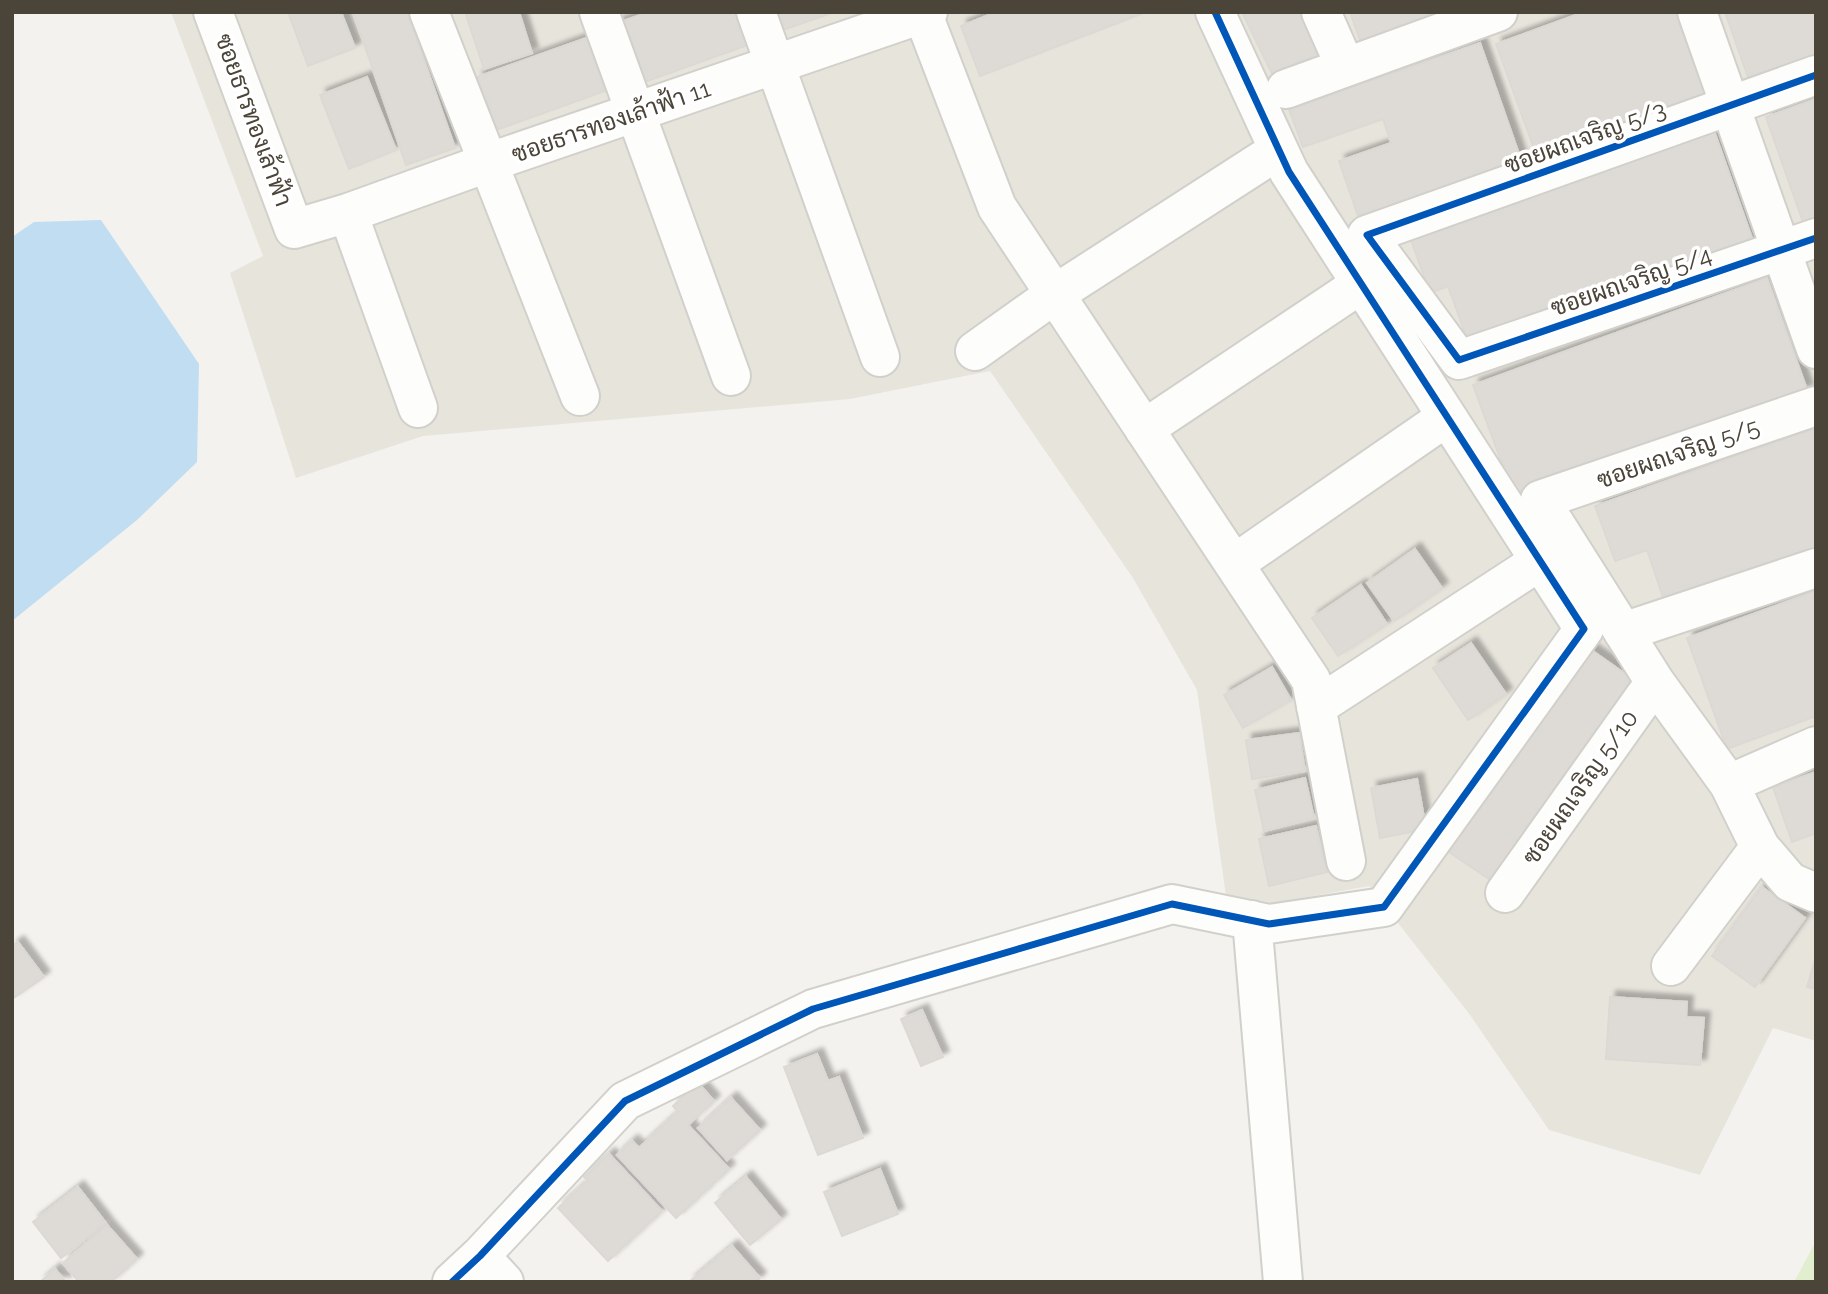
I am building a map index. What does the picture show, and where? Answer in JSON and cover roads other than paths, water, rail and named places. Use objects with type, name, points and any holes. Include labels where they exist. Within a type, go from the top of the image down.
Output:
[{"type":"street","name":"ซอยธารทองเล้าฟ้า","points":[[213,12],[294,229]]},
{"type":"street","points":[[429,12],[486,163],[580,396]]},
{"type":"street","points":[[599,12],[731,376]]},
{"type":"street","points":[[756,12],[880,357]]},
{"type":"street","points":[[452,1282],[492,1269],[625,1101],[813,1009],[1172,904],[1269,924],[1384,907],[1584,629],[1289,172],[1215,12]]},
{"type":"street","points":[[1321,12],[1345,66]]},
{"type":"street","points":[[1286,89],[1498,12]]},
{"type":"street","points":[[1697,12],[1816,349]]},
{"type":"street","name":"ซอยธารทองเล้าฟ้า 11","points":[[294,229],[348,213],[924,13]]},
{"type":"street","points":[[924,13],[997,207],[1311,680],[1346,861]]},
{"type":"street","name":"ซอยผถเจริญ 5/3","points":[[1459,360],[1367,235],[1816,75]]},
{"type":"street","points":[[975,351],[1055,294],[1263,160]]},
{"type":"street","points":[[348,213],[418,408]]},
{"type":"street","name":"ซอยผถเจริญ 5/4","points":[[1459,360],[1816,237]]},
{"type":"street","points":[[1144,429],[1346,294]]},
{"type":"street","name":"ซอยผถเจริญ 5/5","points":[[1623,632],[1540,500],[1816,406]]},
{"type":"street","points":[[1234,564],[1432,427]]},
{"type":"street","points":[[1816,568],[1623,632],[1655,682],[1730,784],[1760,847],[1790,881],[1816,893]]},
{"type":"street","points":[[1316,707],[1526,570]]},
{"type":"street","name":"ซอยผถเจริญ 5/10","points":[[1505,893],[1655,682]]},
{"type":"street","points":[[1730,784],[1816,746]]},
{"type":"street","points":[[1671,966],[1760,847]]},
{"type":"street","points":[[1252,920],[1283,1282]]},
{"type":"water","points":[[101,220],[199,364],[197,462],[137,520],[12,621],[12,237],[34,222]]}]
